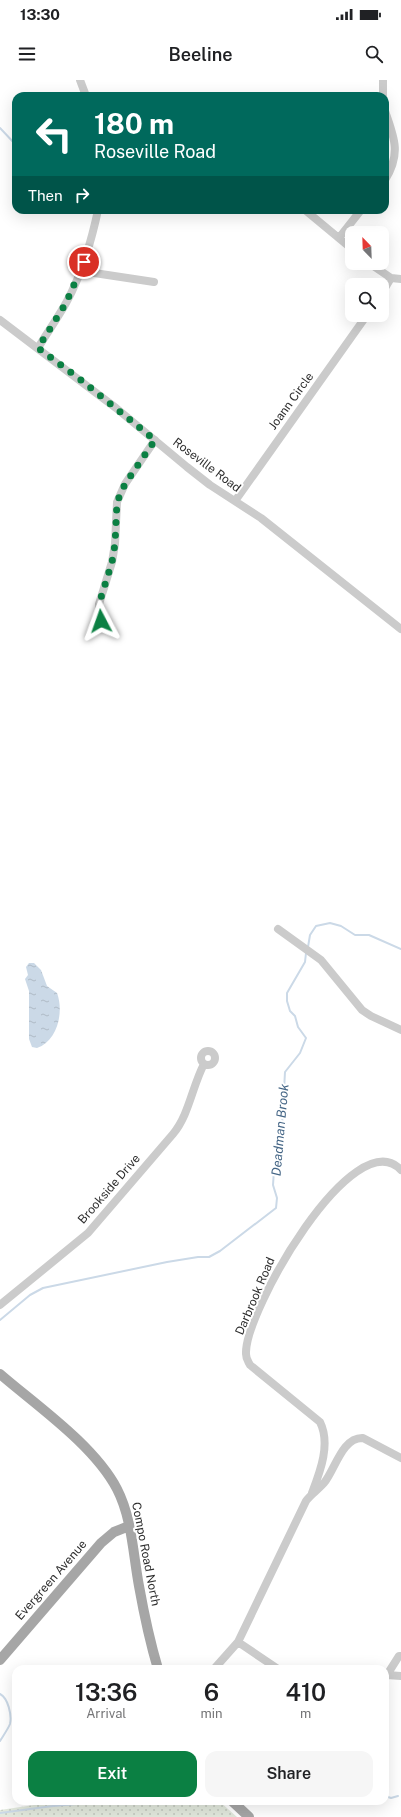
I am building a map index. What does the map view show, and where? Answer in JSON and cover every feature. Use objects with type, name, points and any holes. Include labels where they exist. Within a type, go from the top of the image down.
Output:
[{"type":"main road","name":"Compo Road North","points":[[0,1374],[82,1444],[97,1460],[117,1489],[123,1503],[129,1526],[145,1619],[157,1665]]},
{"type":"main road","name":"Evergreen Avenue","points":[[0,1660],[95,1549],[114,1532],[129,1526]]},
{"type":"main road","points":[[236,1805],[249,1817]]},
{"type":"street","points":[[80,80],[84,92]]},
{"type":"street","points":[[383,80],[383,92]]},
{"type":"street","points":[[389,122],[396,142],[398,154],[394,166],[389,174]]},
{"type":"street","points":[[38,348],[66,303],[81,271],[88,254],[97,214]]},
{"type":"street","points":[[310,214],[345,243]]},
{"type":"street","points":[[339,238],[358,214]]},
{"type":"street","points":[[379,270],[391,278],[401,278]]},
{"type":"street","points":[[81,271],[154,282]]},
{"type":"street","name":"Roseville Road","points":[[0,320],[81,380],[187,467],[261,518],[401,629]]},
{"type":"street","name":"Joann Circle","points":[[235,501],[362,322]]},
{"type":"street","points":[[101,621],[99,604],[112,562],[115,544],[117,502],[125,484],[155,440]]},
{"type":"street","points":[[278,929],[307,949],[328,967],[362,1010],[371,1016],[401,1030]]},
{"type":"street","name":"Brookside Drive","points":[[0,1305],[88,1233],[173,1134],[181,1124],[204,1064]]},
{"type":"street","name":"Darbrook Road","points":[[312,1493],[322,1468],[324,1433],[322,1426],[320,1422],[250,1365],[246,1355],[247,1344],[254,1322],[285,1256],[318,1209],[355,1172],[363,1167],[386,1162],[401,1170]]},
{"type":"street","name":"Darbrook Road","points":[[218,1665],[238,1642],[306,1501],[329,1476],[345,1447],[353,1440],[358,1438],[371,1442],[401,1458]]},
{"type":"street","points":[[238,1642],[272,1665]]},
{"type":"street","points":[[389,1672],[399,1656],[401,1656]]},
{"type":"street","points":[[389,1677],[401,1676]]},
{"type":"shaded area","points":[[34,1805],[224,1805],[237,1817],[0,1817],[0,1810]]},
{"type":"water","points":[[29,963],[34,963],[41,970],[47,986],[57,993],[60,1008],[58,1025],[50,1039],[37,1048],[32,1047],[29,1039],[29,991],[25,979],[28,975],[26,967]]},
{"type":"waterway","points":[[0,128],[12,141]]},
{"type":"waterway","name":"Deadman Brook","points":[[308,947],[310,935],[316,926],[330,923],[341,926],[355,935],[369,935],[401,949]]},
{"type":"waterway","name":"Deadman Brook","points":[[0,1320],[30,1295],[43,1288],[167,1262],[198,1257],[209,1257],[220,1251],[276,1208],[277,1198],[273,1185],[274,1170],[281,1145],[285,1072],[300,1053],[306,1038],[298,1027],[295,1016],[290,1011],[287,1001],[287,993],[305,962],[306,953]]},
{"type":"waterway","name":"Deadman Brook","points":[[0,1694],[5,1699],[10,1712],[10,1724],[0,1741]]},
{"type":"waterway","points":[[389,1797],[398,1796]]},
{"type":"waterway","points":[[0,1813],[65,1805]]},
{"type":"route","points":[[84,262],[66,303],[38,348],[69,370],[155,440],[125,484],[117,502],[115,544],[112,562],[99,604],[101,621]]}]
